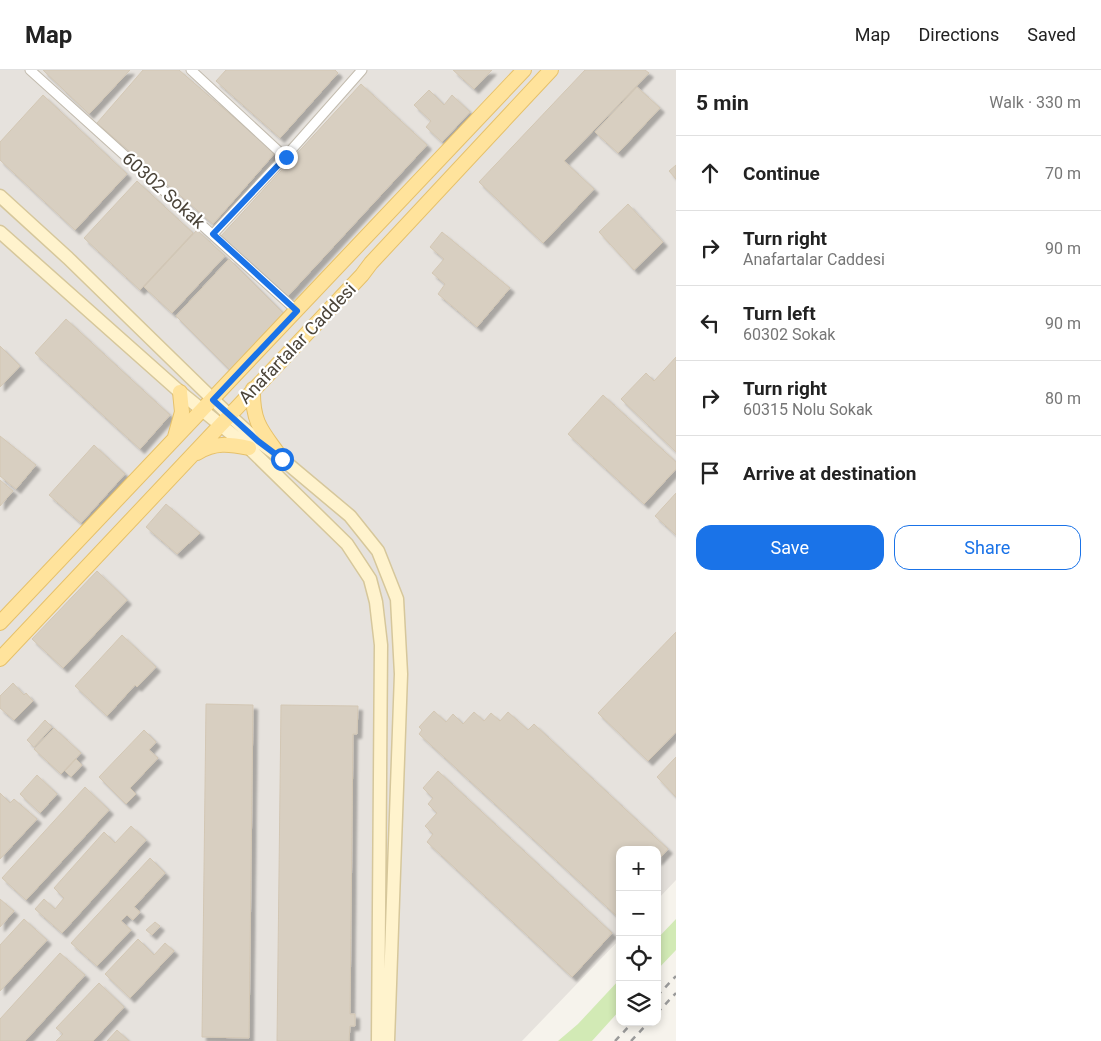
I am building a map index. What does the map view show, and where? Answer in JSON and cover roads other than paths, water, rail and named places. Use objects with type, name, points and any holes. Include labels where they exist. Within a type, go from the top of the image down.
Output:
[{"type":"main road","name":"Anafartalar Caddesi","points":[[0,623],[524,70]]},
{"type":"main road","name":"Anafartalar Caddesi","points":[[0,658],[362,275],[371,262],[551,70]]},
{"type":"main road","points":[[0,196],[68,258],[213,400],[224,419],[249,448],[347,544],[370,579],[376,602],[381,645],[378,1041]]},
{"type":"main road","points":[[0,232],[180,392],[203,410],[224,419],[258,441],[350,516],[378,551],[397,599],[401,674],[388,1041]]},
{"type":"main road","points":[[253,389],[253,411],[259,427],[282,459]]},
{"type":"main road","points":[[174,440],[182,412],[180,392]]},
{"type":"main road","points":[[187,458],[209,446],[222,444],[249,448]]},
{"type":"street","name":"60302 Sokak","points":[[30,70],[297,311]]},
{"type":"street","points":[[191,70],[286,157]]},
{"type":"street","points":[[213,234],[286,157],[357,71]]},
{"type":"railway","points":[[661,992],[676,976]]},
{"type":"railway","points":[[661,1009],[676,993]]},
{"type":"railway","points":[[615,1041],[629,1026]]},
{"type":"railway","points":[[631,1041],[645,1026]]}]
